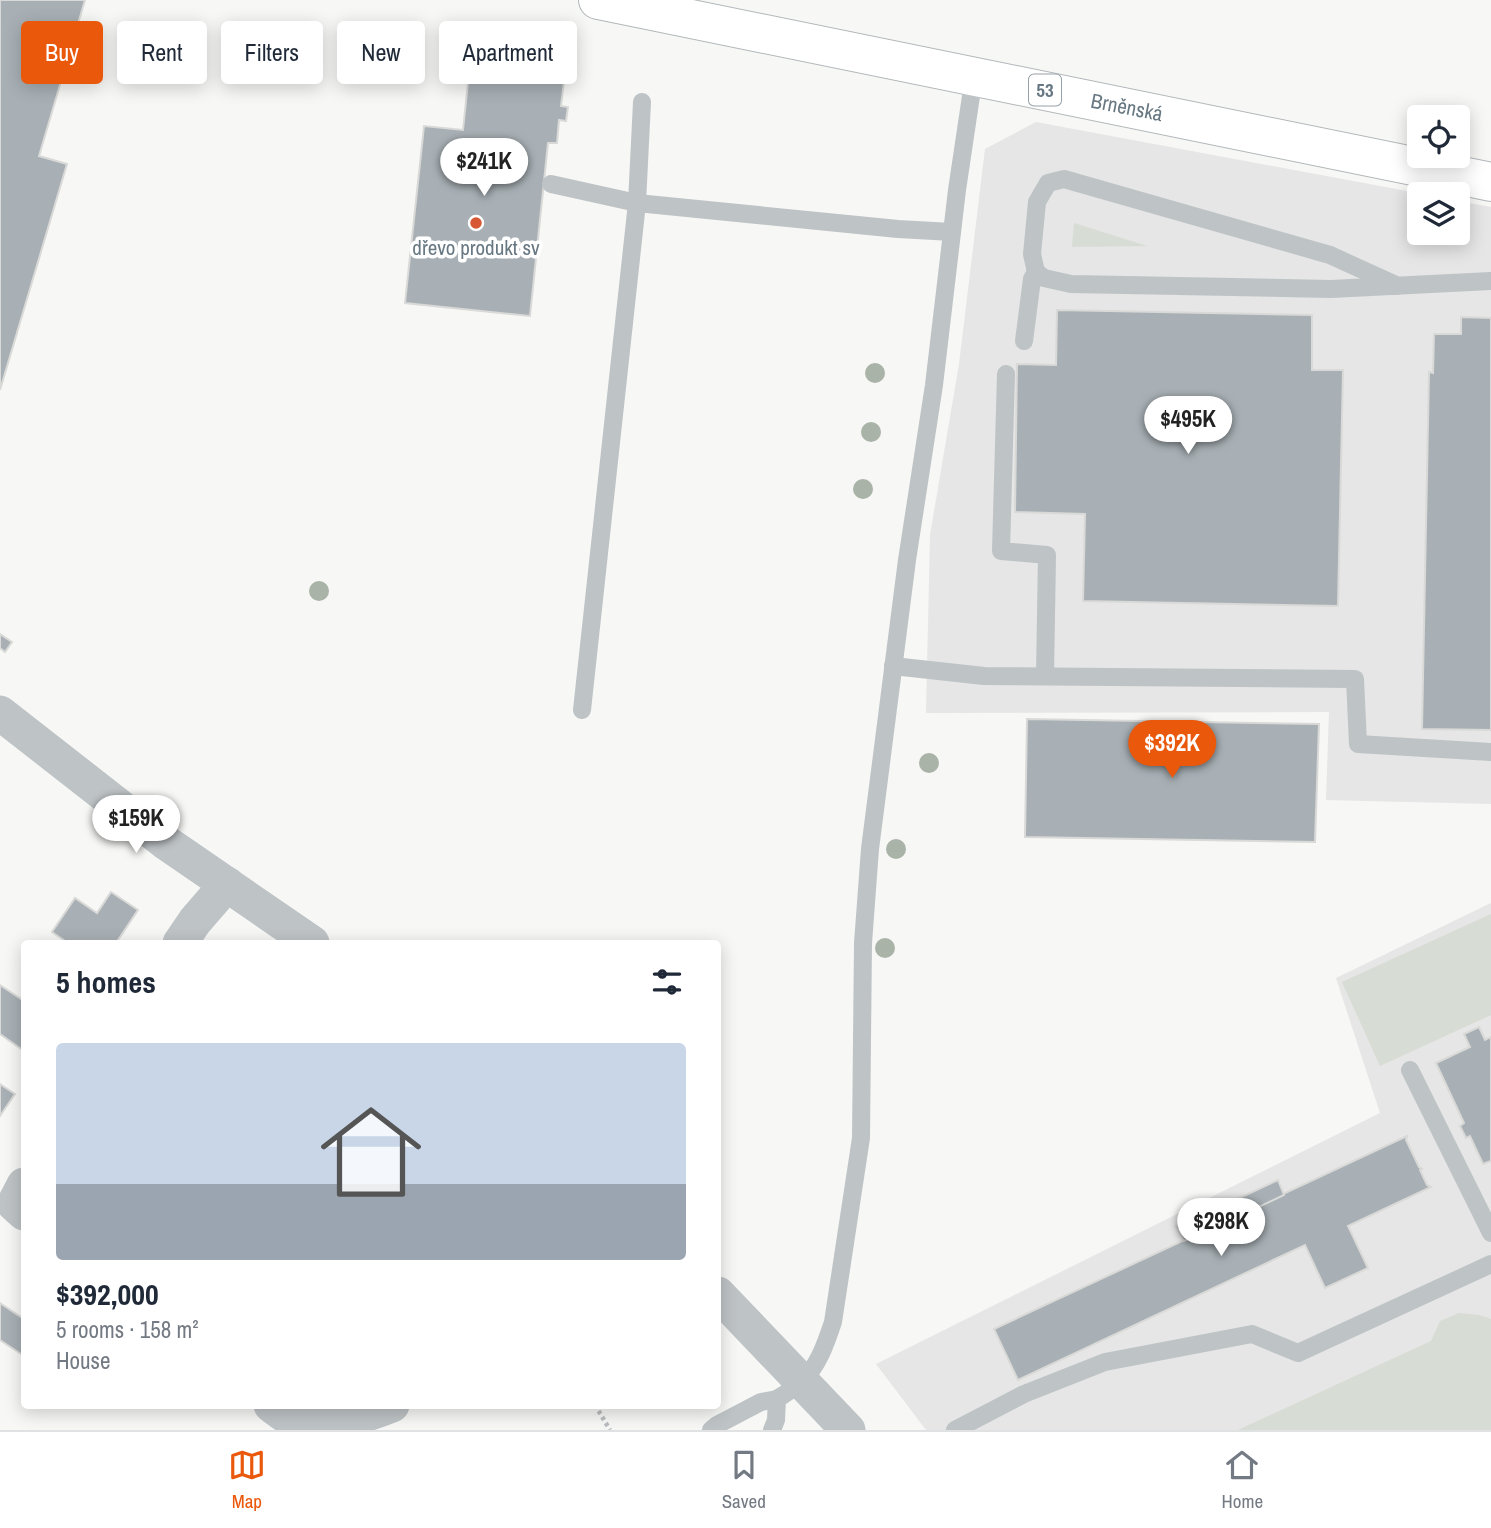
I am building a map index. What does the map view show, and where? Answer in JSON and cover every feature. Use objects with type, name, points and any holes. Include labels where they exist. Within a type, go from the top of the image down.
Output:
[{"type":"main road","name":"Brněnská","points":[[598,0],[1491,182]]},
{"type":"street","points":[[0,713],[165,842],[308,940]]},
{"type":"street","points":[[182,940],[227,884]]},
{"type":"street","points":[[21,1191],[14,1204],[21,1210]]},
{"type":"street","points":[[721,1297],[790,1390],[848,1430]]},
{"type":"street","points":[[277,1409],[306,1426],[357,1419],[382,1409]]},
{"type":"lane","points":[[772,1430],[790,1390],[818,1359],[833,1322],[858,1169],[861,1138],[863,943],[867,892],[893,666],[934,385],[951,232],[974,76]]},
{"type":"lane","points":[[582,710],[637,203],[642,102]]},
{"type":"lane","points":[[1398,286],[1330,255],[1064,179],[1048,183],[1037,202],[1032,254],[1036,272],[1044,278],[1071,284],[1331,289],[1398,286],[1491,281]]},
{"type":"lane","points":[[551,184],[637,203],[884,228],[951,232]]},
{"type":"lane","points":[[1024,341],[1032,279],[1036,272]]},
{"type":"lane","points":[[1006,374],[1001,551],[1047,555],[1045,676]]},
{"type":"lane","points":[[893,666],[984,676],[1355,678],[1358,744],[1491,752]]},
{"type":"lane","points":[[1410,1070],[1491,1233]]},
{"type":"lane","points":[[955,1430],[1024,1394],[1105,1362],[1252,1334],[1298,1353],[1491,1264]]},
{"type":"lane","points":[[711,1430],[761,1402],[790,1390]]},
{"type":"path","points":[[597,1409],[610,1430]]},
{"type":"shaded area","points":[[1036,122],[1407,191],[1407,245],[1470,245],[1470,203],[1491,207],[1491,804],[1326,800],[1329,712],[926,713],[930,535],[959,364],[985,149]]},
{"type":"shaded area","points":[[1074,223],[1147,246],[1072,247]]},
{"type":"shaded area","points":[[1491,903],[1491,1430],[926,1430],[876,1364],[1380,1113],[1336,978]]},
{"type":"shaded area","points":[[1491,914],[1491,1015],[1380,1066],[1342,982]]},
{"type":"shaded area","points":[[1459,1313],[1491,1319],[1491,1430],[1238,1430],[1431,1341],[1440,1321]]},
{"type":"building","points":[[0,0],[85,0],[79,21],[21,21],[21,84],[60,84],[39,156],[67,164],[0,390]]},
{"type":"building","name":"dřevo produkt sv","points":[[468,84],[564,84],[561,106],[568,107],[566,121],[559,120],[557,143],[548,143],[530,316],[405,303],[424,126],[463,130]]},
{"type":"building","points":[[1057,310],[1312,315],[1312,370],[1343,370],[1338,606],[1083,601],[1085,514],[1015,512],[1017,364],[1056,365]]},
{"type":"building","points":[[1461,317],[1491,318],[1491,730],[1422,729],[1429,372],[1433,373],[1434,334],[1461,334]]},
{"type":"building","points":[[0,634],[12,642],[5,652],[0,648]]},
{"type":"building","points":[[1027,719],[1319,724],[1315,842],[1025,837]]},
{"type":"building","points":[[111,892],[138,910],[118,940],[64,940],[52,932],[75,898],[97,913]]},
{"type":"building","points":[[0,985],[21,999],[21,1049],[0,1034]]},
{"type":"building","points":[[1479,1027],[1485,1040],[1491,1037],[1491,1161],[1483,1164],[1470,1136],[1466,1138],[1460,1126],[1464,1123],[1436,1063],[1470,1047],[1464,1034]]},
{"type":"building","points":[[0,1084],[15,1094],[0,1116]]},
{"type":"building","points":[[1407,1136],[1406,1140],[1422,1169],[1420,1170],[1427,1185],[1431,1187],[1348,1226],[1368,1268],[1325,1288],[1305,1245],[1018,1380],[994,1329]]},
{"type":"building","points":[[1278,1180],[1284,1195],[1244,1214],[1237,1199]]},
{"type":"building","points":[[1217,1208],[1224,1223],[1184,1241],[1176,1226]]},
{"type":"building","points":[[0,1303],[21,1317],[21,1354],[0,1340]]},
{"type":"place","name":"dřevo produkt sv","points":[[476,223]]}]
